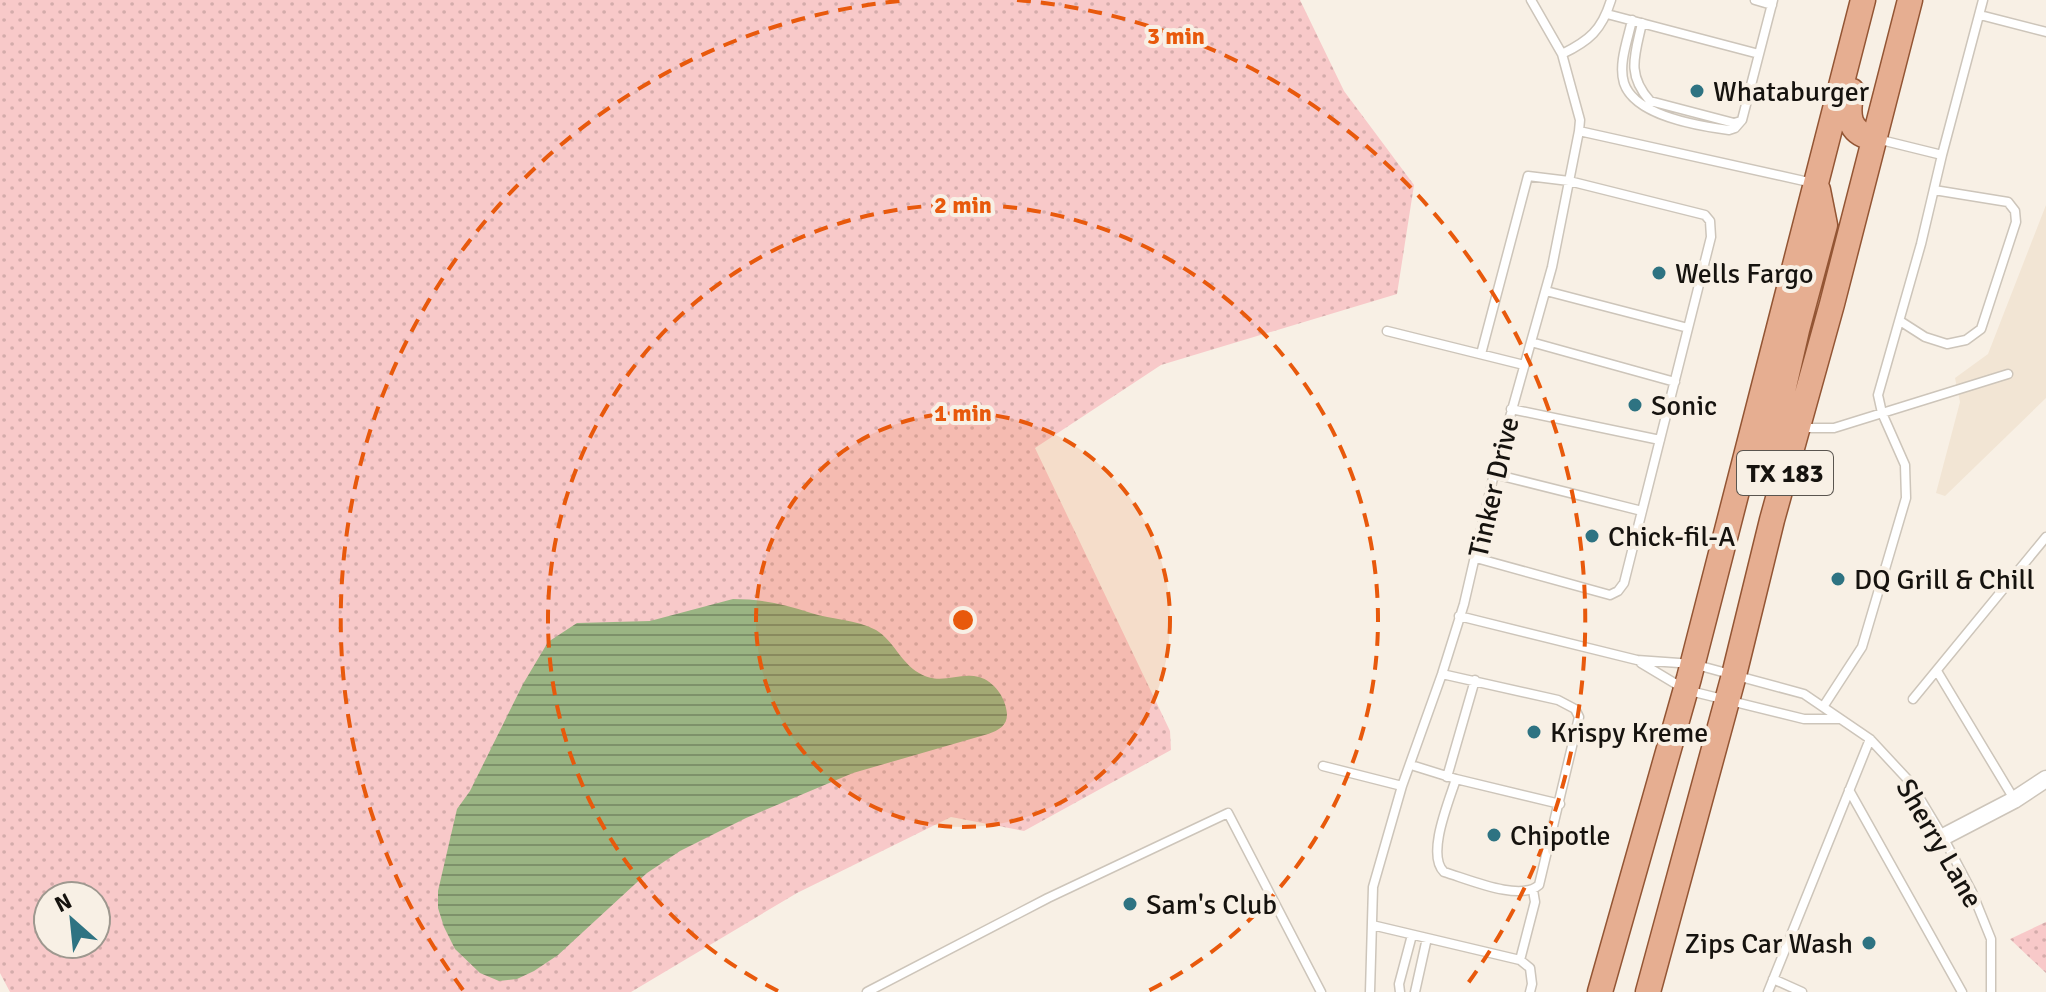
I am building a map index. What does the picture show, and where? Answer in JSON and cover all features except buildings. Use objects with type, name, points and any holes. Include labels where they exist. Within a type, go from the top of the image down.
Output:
[{"type":"main road","name":"TX 183","points":[[1600,992],[1693,664],[1863,0]]},
{"type":"main road","points":[[1873,138],[1862,136],[1851,126],[1848,110],[1877,0]]},
{"type":"main road","name":"TX 183","points":[[1648,992],[1910,0]]},
{"type":"main road","points":[[1786,469],[1773,463],[1769,452],[1825,225],[1816,184]]},
{"type":"street","points":[[1943,837],[2014,800],[2046,779]]},
{"type":"lane","name":"Tinker Drive","points":[[1370,992],[1373,887],[1402,786],[1442,674],[1476,558],[1511,409],[1546,291],[1579,131],[1580,120],[1562,54],[1531,0]]},
{"type":"lane","points":[[1562,54],[1587,42],[1607,14],[1611,0]]},
{"type":"lane","points":[[1637,22],[1633,68],[1637,82],[1650,101],[1734,123],[1742,120],[1772,2],[1755,0]]},
{"type":"lane","points":[[1823,707],[1862,647],[1906,498],[1905,465],[1882,413],[1878,395],[1983,0]]},
{"type":"lane","points":[[1607,14],[1759,54]]},
{"type":"lane","points":[[1980,15],[2046,32]]},
{"type":"lane","points":[[1579,131],[1816,184]]},
{"type":"lane","points":[[1873,138],[1942,155]]},
{"type":"lane","points":[[1476,558],[1610,595],[1624,583],[1711,237],[1710,221],[1705,215],[1569,181],[1528,176],[1481,354]]},
{"type":"lane","points":[[1900,321],[1925,337],[1947,344],[1966,340],[1981,329],[2016,222],[2015,211],[2008,202],[1934,190]]},
{"type":"lane","points":[[1546,291],[1688,328]]},
{"type":"lane","points":[[1387,331],[1524,365]]},
{"type":"lane","points":[[1531,342],[1675,382]]},
{"type":"lane","points":[[1797,428],[1834,428],[2008,374]]},
{"type":"lane","points":[[1511,409],[1660,440]]},
{"type":"lane","points":[[1494,474],[1642,511]]},
{"type":"lane","points":[[1913,699],[2046,537]]},
{"type":"lane","points":[[1459,616],[1637,660],[1686,690],[1804,719],[1841,719]]},
{"type":"lane","name":"Sherry Lane","points":[[1637,660],[1693,664],[1804,694],[1870,739],[1910,782],[1972,892],[1991,939],[1991,992]]},
{"type":"lane","points":[[1937,671],[2014,800]]},
{"type":"lane","points":[[1442,674],[1475,680],[1558,700],[1575,709],[1579,717],[1543,879],[1529,891],[1512,891],[1444,872],[1435,859],[1475,680]]},
{"type":"lane","points":[[1768,992],[1870,739]]},
{"type":"lane","points":[[1411,765],[1560,804]]},
{"type":"lane","points":[[1323,766],[1402,786]]},
{"type":"lane","points":[[1849,790],[1962,992]]},
{"type":"lane","points":[[867,992],[1048,898],[1228,813],[1321,992]]},
{"type":"lane","points":[[1520,960],[1535,902],[1529,891]]},
{"type":"lane","points":[[1372,925],[1520,960],[1530,968],[1530,992]]},
{"type":"lane","points":[[1400,992],[1399,984],[1412,935]]},
{"type":"lane","points":[[1415,992],[1427,938]]},
{"type":"lane","points":[[1773,979],[1802,992]]},
{"type":"shaded area","points":[[0,0],[1300,0],[1344,91],[1414,185],[1397,294],[1161,365],[1035,448],[1170,731],[1171,750],[1024,831],[951,817],[797,893],[631,992],[10,992],[0,973]]},
{"type":"shaded area","points":[[2046,205],[2046,398],[1945,496],[1936,493],[1960,402],[1955,378],[1988,354]]},
{"type":"shaded area","points":[[733,599],[773,603],[868,626],[888,640],[907,664],[927,677],[971,676],[990,682],[1004,702],[1006,722],[988,734],[853,773],[746,818],[680,851],[647,873],[558,955],[534,971],[517,979],[499,981],[480,973],[455,949],[438,908],[438,891],[457,809],[470,791],[523,684],[548,642],[577,623],[650,621]]},
{"type":"shaded area","points":[[2046,922],[2046,973],[2010,939]]},
{"type":"place","name":"Whataburger","points":[[1697,91]]},
{"type":"place","name":"Wells Fargo","points":[[1659,273]]},
{"type":"place","name":"Sonic","points":[[1635,405]]},
{"type":"place","name":"Chick-fil-A","points":[[1592,536]]},
{"type":"place","name":"DQ Grill & Chill","points":[[1838,579]]},
{"type":"place","name":"Krispy Kreme","points":[[1534,732]]},
{"type":"place","name":"Chipotle","points":[[1494,835]]},
{"type":"place","name":"Sam's Club","points":[[1130,904]]},
{"type":"place","name":"Zips Car Wash","points":[[1869,943]]}]
